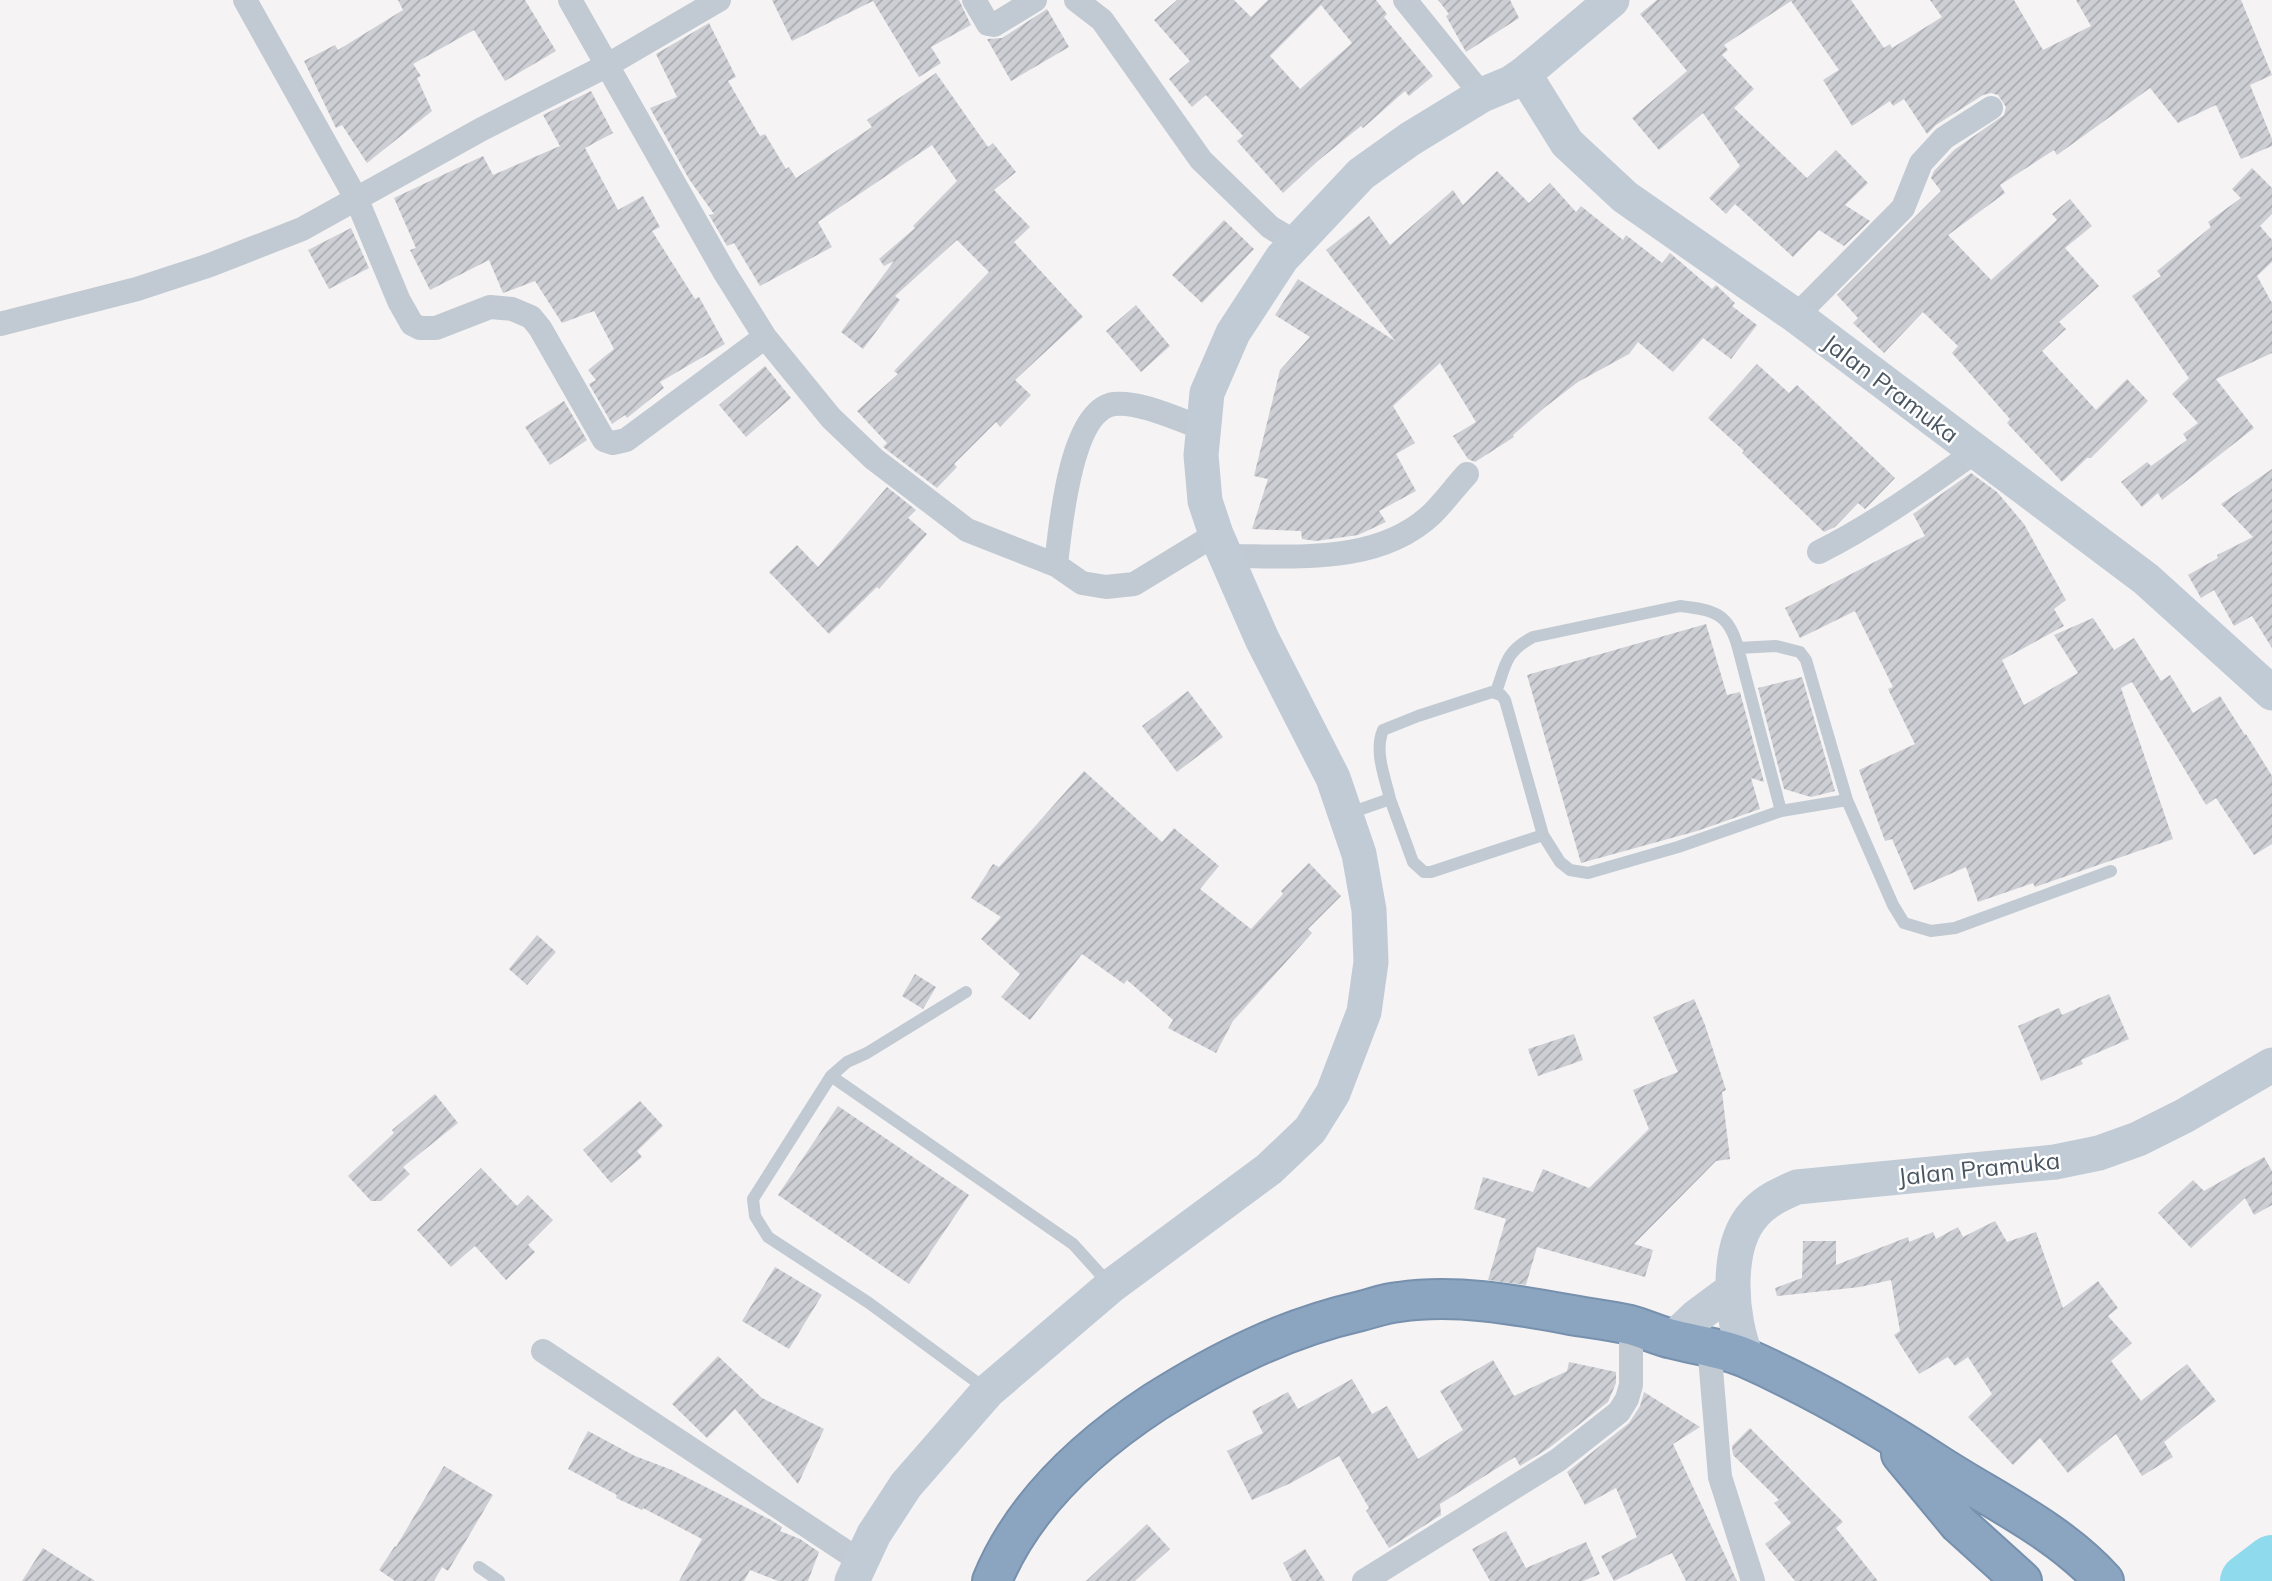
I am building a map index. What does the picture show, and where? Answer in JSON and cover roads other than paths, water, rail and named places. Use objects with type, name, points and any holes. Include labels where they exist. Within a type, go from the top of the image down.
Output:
[{"type":"highway","points":[[992,1581],[1001,1559],[1041,1500],[1076,1462],[1125,1422],[1186,1383],[1249,1348],[1319,1320],[1399,1302],[1463,1300],[1515,1305],[1632,1326],[1747,1358],[1877,1425],[2048,1532],[2097,1574]]},
{"type":"highway","points":[[1877,1425],[1959,1524],[2022,1581]]},
{"type":"street","points":[[246,0],[357,200],[399,301],[412,324],[420,328],[436,328],[490,307],[512,309],[531,317],[540,328],[604,440],[613,443],[626,440],[765,337]]},
{"type":"street","points":[[570,0],[724,273],[765,337],[831,418],[874,459],[967,530],[1056,565],[1082,583],[1106,587],[1135,584],[1222,545],[1310,555],[1363,551],[1406,533],[1431,515],[1467,474]]},
{"type":"street","points":[[0,324],[137,289],[210,265],[302,229],[482,129],[606,66],[719,0]]},
{"type":"street","points":[[974,0],[988,24],[994,25],[1035,0]]},
{"type":"street","points":[[1076,0],[1102,20],[1202,160],[1270,227],[1297,243]]},
{"type":"street","points":[[1405,0],[1482,95]]},
{"type":"street","points":[[543,1351],[856,1571],[874,1534],[906,1485],[988,1391],[1111,1286],[1269,1169],[1310,1130],[1334,1093],[1364,1012],[1371,962],[1369,910],[1359,854],[1334,778],[1262,639],[1206,501],[1201,455],[1207,393],[1233,334],[1282,258],[1361,174],[1410,139],[1482,95],[1511,83],[1524,74],[1612,0]]},
{"type":"street","name":"Jalan Pramuka","points":[[1524,74],[1567,143],[1625,197],[1796,316],[2146,579],[2272,693]]},
{"type":"street","points":[[1796,316],[1903,208],[1921,163],[1944,138],[1991,108]]},
{"type":"street","points":[[1056,565],[1062,513],[1075,450],[1094,417],[1110,405],[1130,405],[1203,428]]},
{"type":"street","points":[[1819,551],[1852,535],[1906,502],[1976,452]]},
{"type":"street","name":"Jalan Pramuka","points":[[1747,1358],[1732,1290],[1738,1244],[1754,1214],[1769,1200],[1797,1187],[2055,1162],[2099,1153],[2138,1139],[2185,1116],[2272,1065]]},
{"type":"street","points":[[1732,1290],[1697,1316],[1691,1342],[1720,1476],[1753,1581]]},
{"type":"street","points":[[1364,1581],[1558,1460],[1619,1412],[1631,1385],[1632,1326]]},
{"type":"lane","points":[[1496,692],[1511,653],[1517,645],[1533,637],[1680,606],[1702,608],[1717,614],[1733,628],[1782,811]]},
{"type":"lane","points":[[1738,648],[1776,646],[1800,652],[1806,660],[1847,800],[1892,905],[1904,923],[1931,931],[1955,928],[2111,871]]},
{"type":"lane","points":[[1496,692],[1462,701],[1383,730],[1379,740],[1390,799],[1413,862],[1424,872],[1441,869],[1542,835]]},
{"type":"lane","points":[[1496,692],[1505,700],[1542,835],[1560,862],[1570,870],[1588,873],[1782,811],[1847,800]]},
{"type":"lane","points":[[1346,814],[1390,799]]},
{"type":"lane","points":[[966,992],[867,1053],[847,1062],[831,1076],[753,1199],[755,1216],[768,1237],[869,1303],[988,1391]]},
{"type":"lane","points":[[831,1076],[1073,1244],[1111,1286]]},
{"type":"lane","points":[[479,1567],[499,1581]]},
{"type":"waterway","points":[[2247,1581],[2272,1562]]}]
